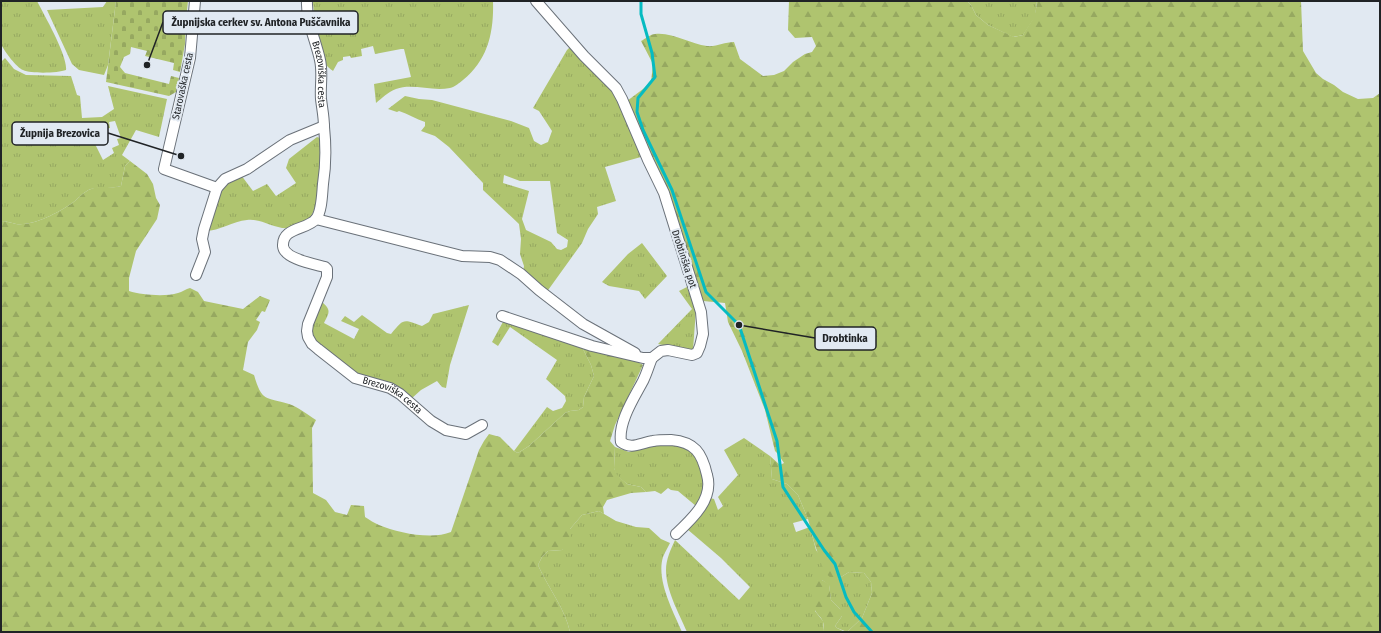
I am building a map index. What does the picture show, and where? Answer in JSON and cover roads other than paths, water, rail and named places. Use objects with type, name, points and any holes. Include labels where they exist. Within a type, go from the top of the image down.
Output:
[{"type":"street","name":"Starovaška cesta","points":[[195,1],[190,58],[164,169],[217,188]]},
{"type":"street","name":"Brezoviška cesta","points":[[307,1],[311,27],[320,61],[322,82],[321,98],[326,155],[320,207],[316,219],[310,225],[293,231],[288,235],[283,244],[287,254],[327,269],[326,277],[308,324],[307,331],[312,344],[355,378],[390,388],[431,421],[446,430],[466,434],[482,425]]},
{"type":"street","name":"Drobtinška pot","points":[[536,1],[584,56],[616,88],[664,192],[701,312],[703,334],[697,353],[692,355],[668,350],[662,351],[648,358]]},
{"type":"street","points":[[196,276],[205,252],[202,239],[217,188],[226,178],[247,169],[290,140],[324,126]]},
{"type":"street","points":[[316,219],[462,256],[490,257],[500,260],[521,274],[583,324],[648,358]]},
{"type":"street","points":[[502,316],[592,346],[648,358]]},
{"type":"street","points":[[648,358],[644,379],[622,425],[620,442],[632,447],[653,441],[680,441],[695,447],[701,456],[708,478],[709,487],[707,496],[692,518],[676,534]]},
{"type":"waterway","points":[[641,1],[641,14],[652,53],[655,77],[638,98],[637,112],[643,130],[672,190],[706,292],[739,325],[777,441],[783,487],[824,550],[835,564],[846,597],[854,612],[872,632]]},
{"type":"place","name":"Župnijska cerkev sv. Antona Puščavnika","points":[[147,65]]},
{"type":"place","name":"Župnija Brezovica","points":[[181,156]]},
{"type":"place","name":"Drobtinka","points":[[739,325]]}]
